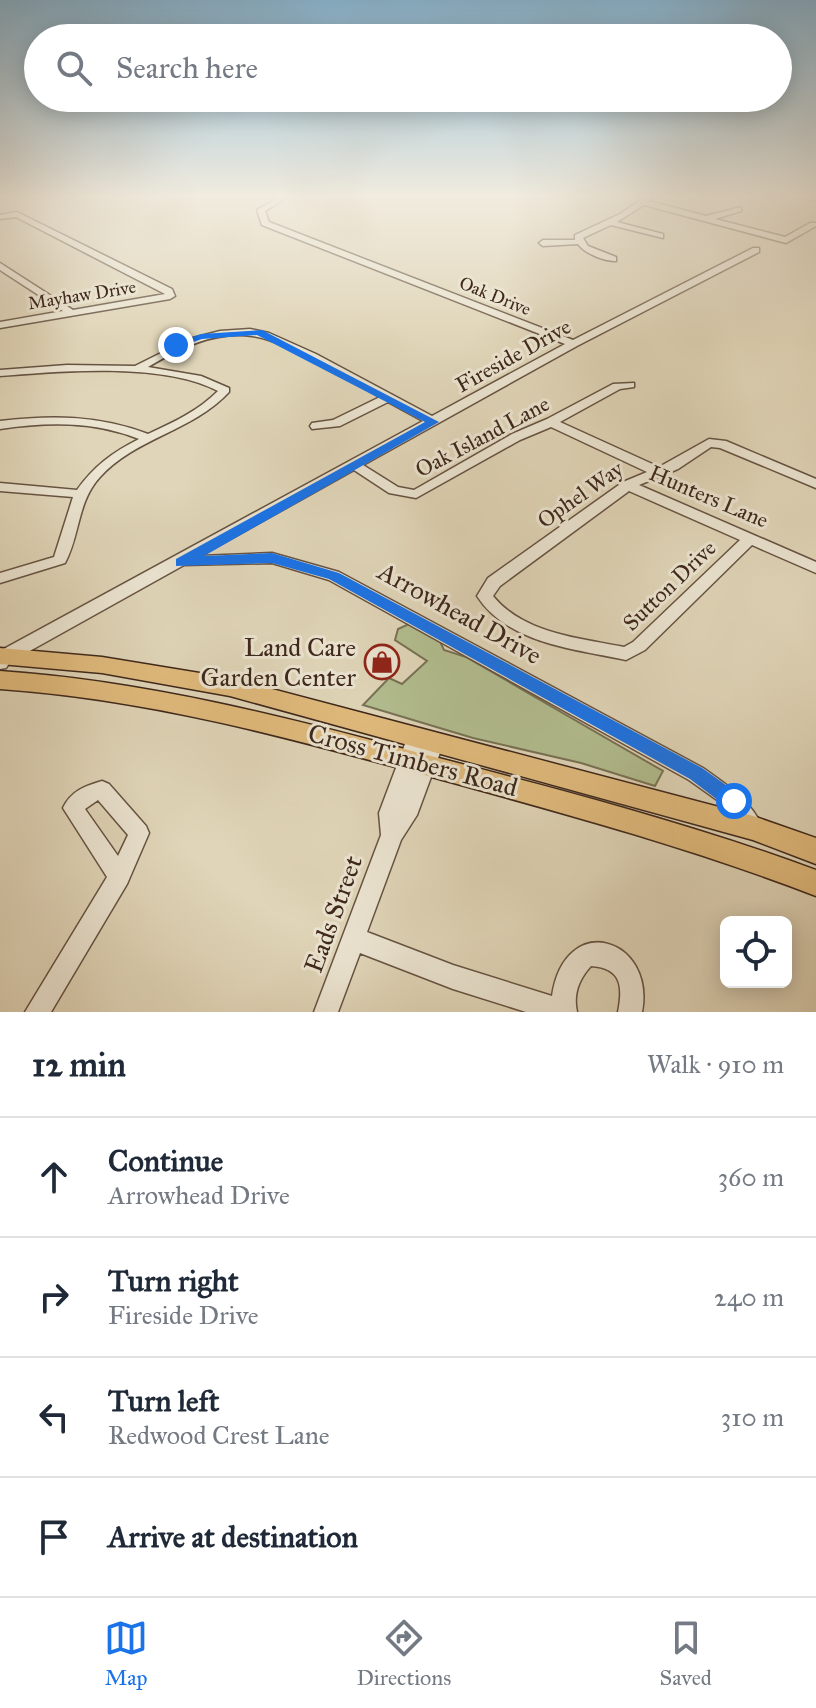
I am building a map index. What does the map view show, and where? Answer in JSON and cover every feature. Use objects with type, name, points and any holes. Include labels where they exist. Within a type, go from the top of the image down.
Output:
[{"type":"main road","name":"Cross Timbers Road","points":[[1,664],[66,682],[150,695],[421,751],[696,813],[753,828],[816,851]]},
{"type":"main road","name":"Cross Timbers Road","points":[[421,751],[816,883]]},
{"type":"street","name":"Mayhaw Drive","points":[[0,325],[170,296],[169,291],[74,244]]},
{"type":"street","name":"Oak Drive","points":[[319,244],[573,344]]},
{"type":"street","points":[[583,244],[613,259]]},
{"type":"street","name":"Fireside Drive","points":[[1,664],[573,344],[756,250]]},
{"type":"street","points":[[0,266],[72,313]]},
{"type":"street","points":[[140,367],[176,345],[201,336],[251,331],[277,340],[433,422]]},
{"type":"street","points":[[0,373],[69,366],[140,367],[223,387],[225,392],[106,462],[81,494],[60,560],[0,578]]},
{"type":"street","name":"Oak Island Lane","points":[[354,465],[394,490],[416,494],[516,437],[617,386],[630,385]]},
{"type":"street","points":[[316,426],[336,423],[387,398]]},
{"type":"street","points":[[0,425],[65,418],[115,424],[148,438]]},
{"type":"street","points":[[551,422],[658,472]]},
{"type":"street","name":"Ophel Way","points":[[485,596],[494,582],[628,485],[709,443],[722,444],[816,484]]},
{"type":"street","name":"Hunters Lane","points":[[628,485],[816,568]]},
{"type":"street","points":[[0,487],[81,494]]},
{"type":"street","name":"Sutton Drive","points":[[485,596],[493,609],[535,632],[626,654],[639,646],[751,538]]},
{"type":"street","name":"Arrowhead Drive","points":[[181,563],[237,557],[272,558],[334,576],[696,774],[734,801],[753,828]]},
{"type":"street","name":"Eads Street","points":[[326,1012],[392,835],[407,815],[421,751]]},
{"type":"street","points":[[696,774],[710,790],[707,803],[696,813]]},
{"type":"street","points":[[37,1012],[119,877]]},
{"type":"street","points":[[355,939],[453,977],[564,1012],[564,983],[569,972],[587,954],[604,954],[627,967],[633,980],[630,1012]]},
{"type":"green space","points":[[411,623],[437,635],[444,650],[466,657],[663,771],[655,786],[363,705],[389,678],[402,684],[427,661],[395,640],[398,629]]},
{"type":"place","name":"Land Care Garden Center","points":[[382,662]]},
{"type":"route","points":[[176,345],[201,336],[258,332],[433,422],[181,563],[237,557],[272,558],[334,576],[696,774],[734,801]]}]
